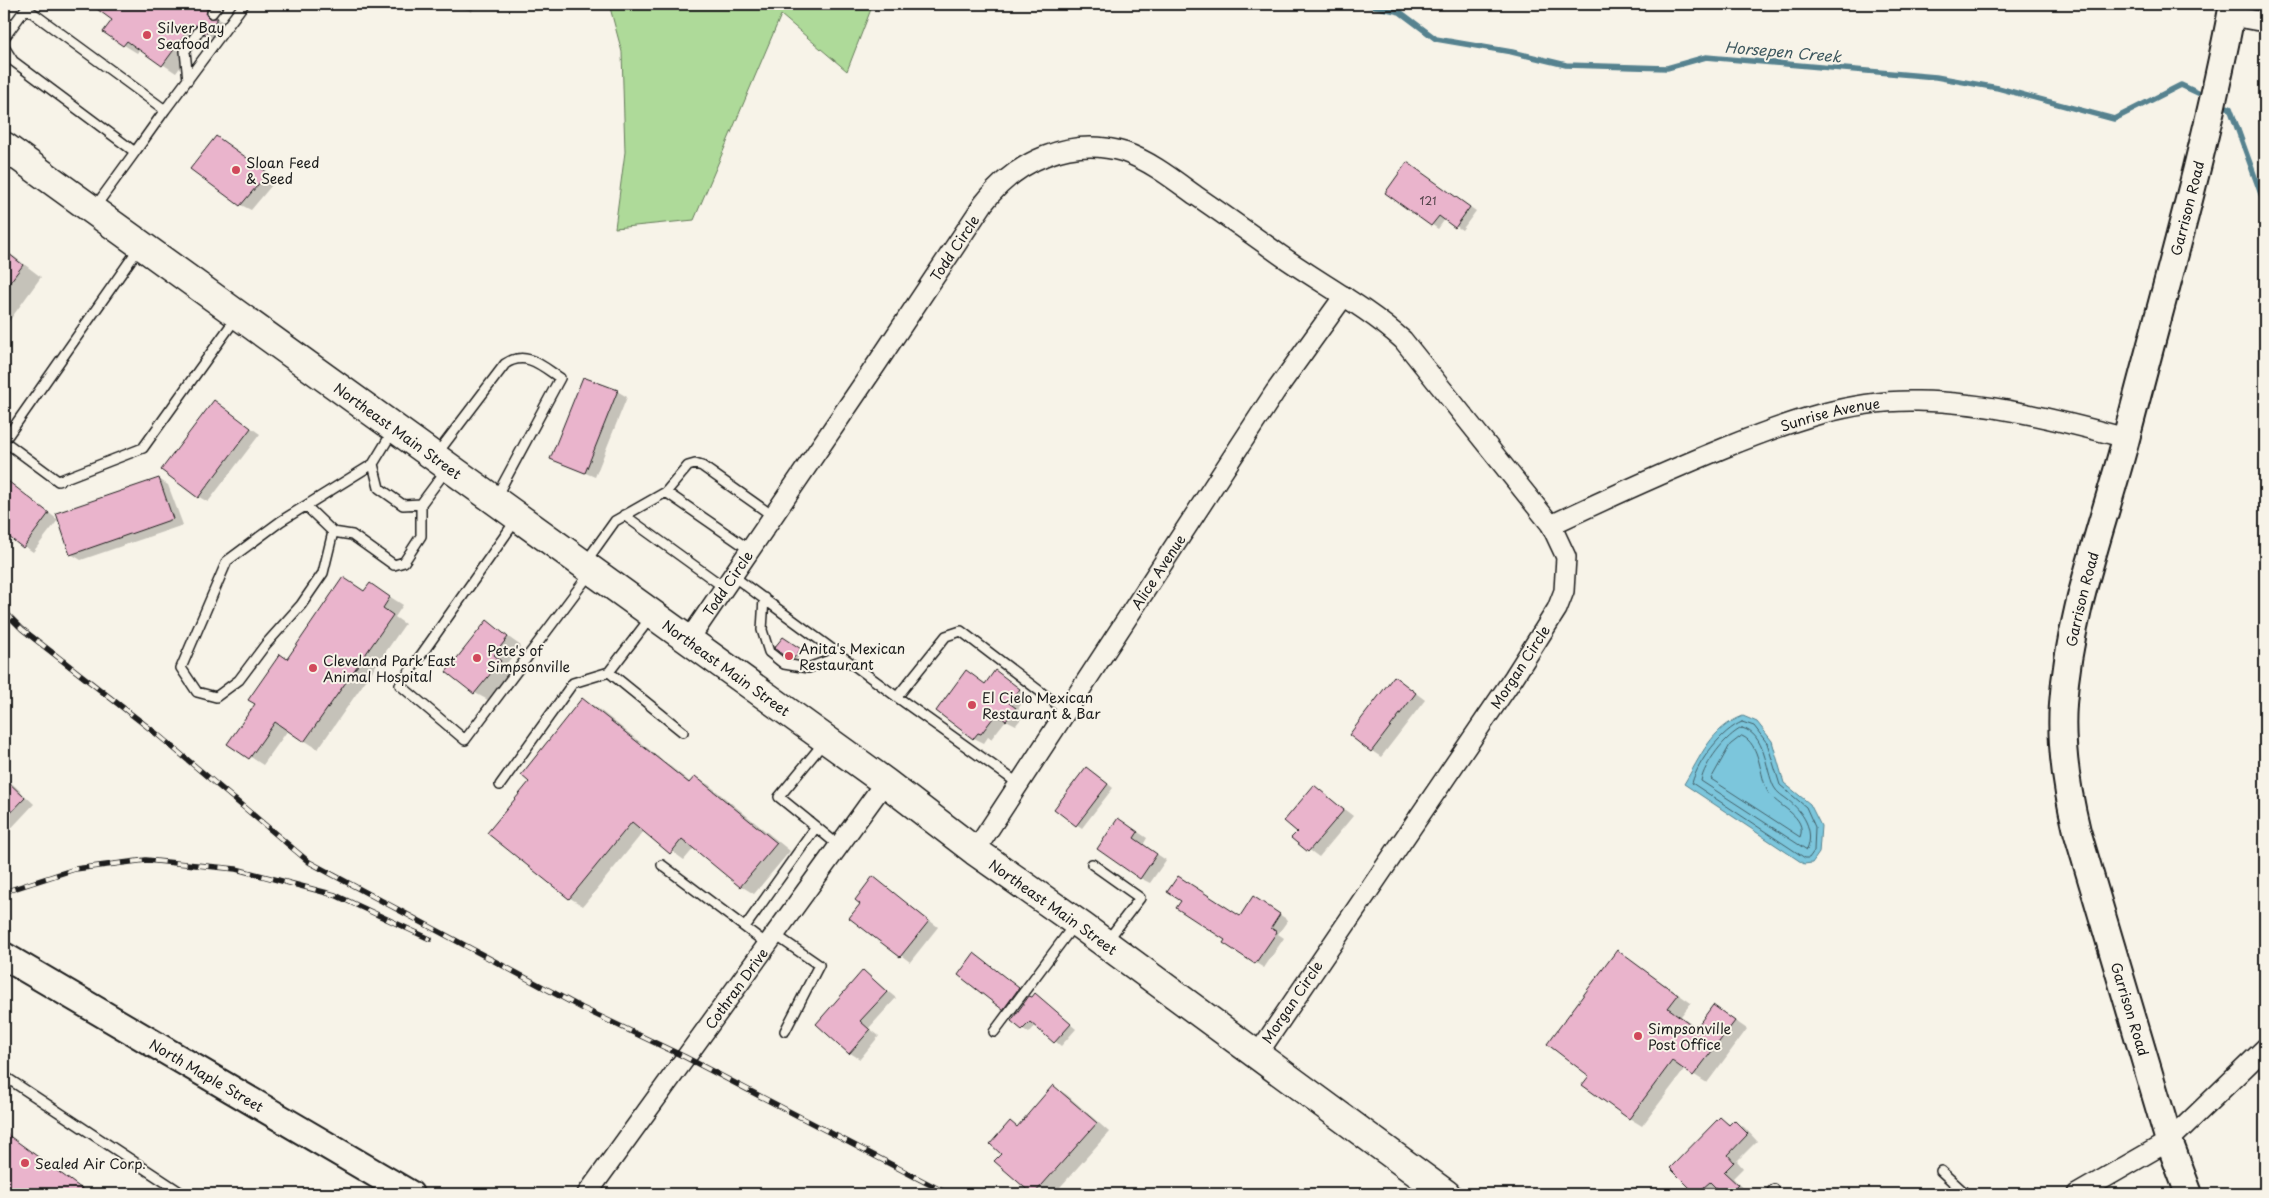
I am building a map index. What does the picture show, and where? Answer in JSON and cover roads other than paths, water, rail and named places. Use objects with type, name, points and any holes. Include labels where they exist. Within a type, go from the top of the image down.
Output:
[{"type":"main road","name":"Northeast Main Street","points":[[4,146],[885,782],[975,851],[1105,943],[1446,1194]]},
{"type":"street","points":[[2232,10],[2265,22]]},
{"type":"street","name":"Garrison Road","points":[[2189,1194],[2169,1141],[2077,831],[2068,796],[2063,756],[2063,705],[2069,650],[2192,185],[2232,10]]},
{"type":"street","name":"Todd Circle","points":[[688,641],[988,197],[1016,171],[1030,162],[1053,153],[1097,148],[1136,157],[1176,181],[1285,258],[1344,296]]},
{"type":"street","name":"Morgan Circle","points":[[1257,1055],[1514,677],[1557,609],[1564,591],[1566,557],[1551,525],[1403,340],[1386,325],[1344,296]]},
{"type":"street","name":"Alice Avenue","points":[[975,851],[1275,392],[1344,296]]},
{"type":"street","name":"Sunrise Avenue","points":[[1551,525],[1655,476],[1784,424],[1860,405],[1917,400],[1972,404],[2031,415],[2126,438]]},
{"type":"street","name":"Cothran Drive","points":[[587,1194],[885,782]]},
{"type":"street","name":"North Maple Street","points":[[4,956],[410,1194]]},
{"type":"street","points":[[2077,1194],[2169,1141],[2265,1048]]},
{"type":"lane","points":[[212,13],[219,4]]},
{"type":"lane","points":[[92,210],[244,4]]},
{"type":"lane","points":[[4,38],[28,6],[165,110]]},
{"type":"lane","points":[[188,80],[185,51],[199,30]]},
{"type":"lane","points":[[4,47],[13,61],[135,152]]},
{"type":"lane","points":[[141,245],[4,441],[58,481],[143,448],[237,315]]},
{"type":"lane","points":[[306,506],[333,532],[352,535],[394,564],[404,562],[421,536],[421,504],[441,462],[504,364],[513,358],[525,358],[536,362],[560,378],[494,500]]},
{"type":"lane","points":[[333,532],[322,573],[301,605],[266,644],[239,680],[216,697],[197,692],[181,668],[227,561],[306,506],[373,464],[394,428]]},
{"type":"lane","points":[[373,464],[379,488],[404,505],[421,504]]},
{"type":"lane","points":[[517,518],[400,685],[465,740],[588,568],[615,521],[666,492],[688,466],[695,464],[702,466],[772,516]]},
{"type":"lane","points":[[666,492],[750,550]]},
{"type":"lane","points":[[624,516],[729,582],[764,598],[897,697],[1019,784]]},
{"type":"lane","points":[[764,598],[762,630],[769,652],[784,664],[808,668],[841,656]]},
{"type":"lane","points":[[500,785],[573,684],[609,672],[652,615]]},
{"type":"lane","points":[[897,697],[946,636],[961,631],[1067,712]]},
{"type":"lane","points":[[609,672],[683,732]]},
{"type":"lane","points":[[825,740],[779,797],[838,845]]},
{"type":"lane","points":[[745,927],[816,827]]},
{"type":"lane","points":[[1092,864],[1140,898],[1105,943]]},
{"type":"lane","points":[[662,865],[745,927],[819,965],[785,1030]]},
{"type":"lane","points":[[994,1032],[1076,922]]},
{"type":"lane","points":[[4,1076],[183,1194]]},
{"type":"lane","points":[[1941,1171],[1966,1194]]},
{"type":"water","points":[[1743,716],[1757,722],[1772,741],[1784,783],[1810,804],[1821,826],[1819,853],[1812,863],[1804,864],[1684,784],[1715,735],[1732,721]]},
{"type":"waterway","name":"Horsepen Creek","points":[[1366,4],[1400,12],[1436,39],[1512,52],[1566,65],[1667,68],[1706,57],[1936,77],[1998,88],[2114,119],[2181,85],[2198,93]]},
{"type":"waterway","name":"Horsepen Creek","points":[[2227,107],[2230,108],[2265,205]]},
{"type":"railway","points":[[4,611],[22,629],[158,735],[309,862],[582,1008],[685,1057],[948,1194]]},
{"type":"railway","points":[[4,892],[75,869],[146,860],[236,869],[335,895],[430,939]]},
{"type":"place","name":"Silver Bay Seafood","points":[[147,35]]},
{"type":"place","name":"Sloan Feed & Seed","points":[[236,170]]},
{"type":"place","name":"Anita's Mexican Restaurant","points":[[789,656]]},
{"type":"place","name":"Pete's of Simpsonville","points":[[477,658]]},
{"type":"place","name":"Cleveland Park East Animal Hospital","points":[[313,668]]},
{"type":"place","name":"El Cielo Mexican Restaurant & Bar","points":[[972,705]]},
{"type":"place","name":"Simpsonville Post Office","points":[[1638,1036]]},
{"type":"place","name":"Sealed Air Corp.","points":[[25,1163]]}]
